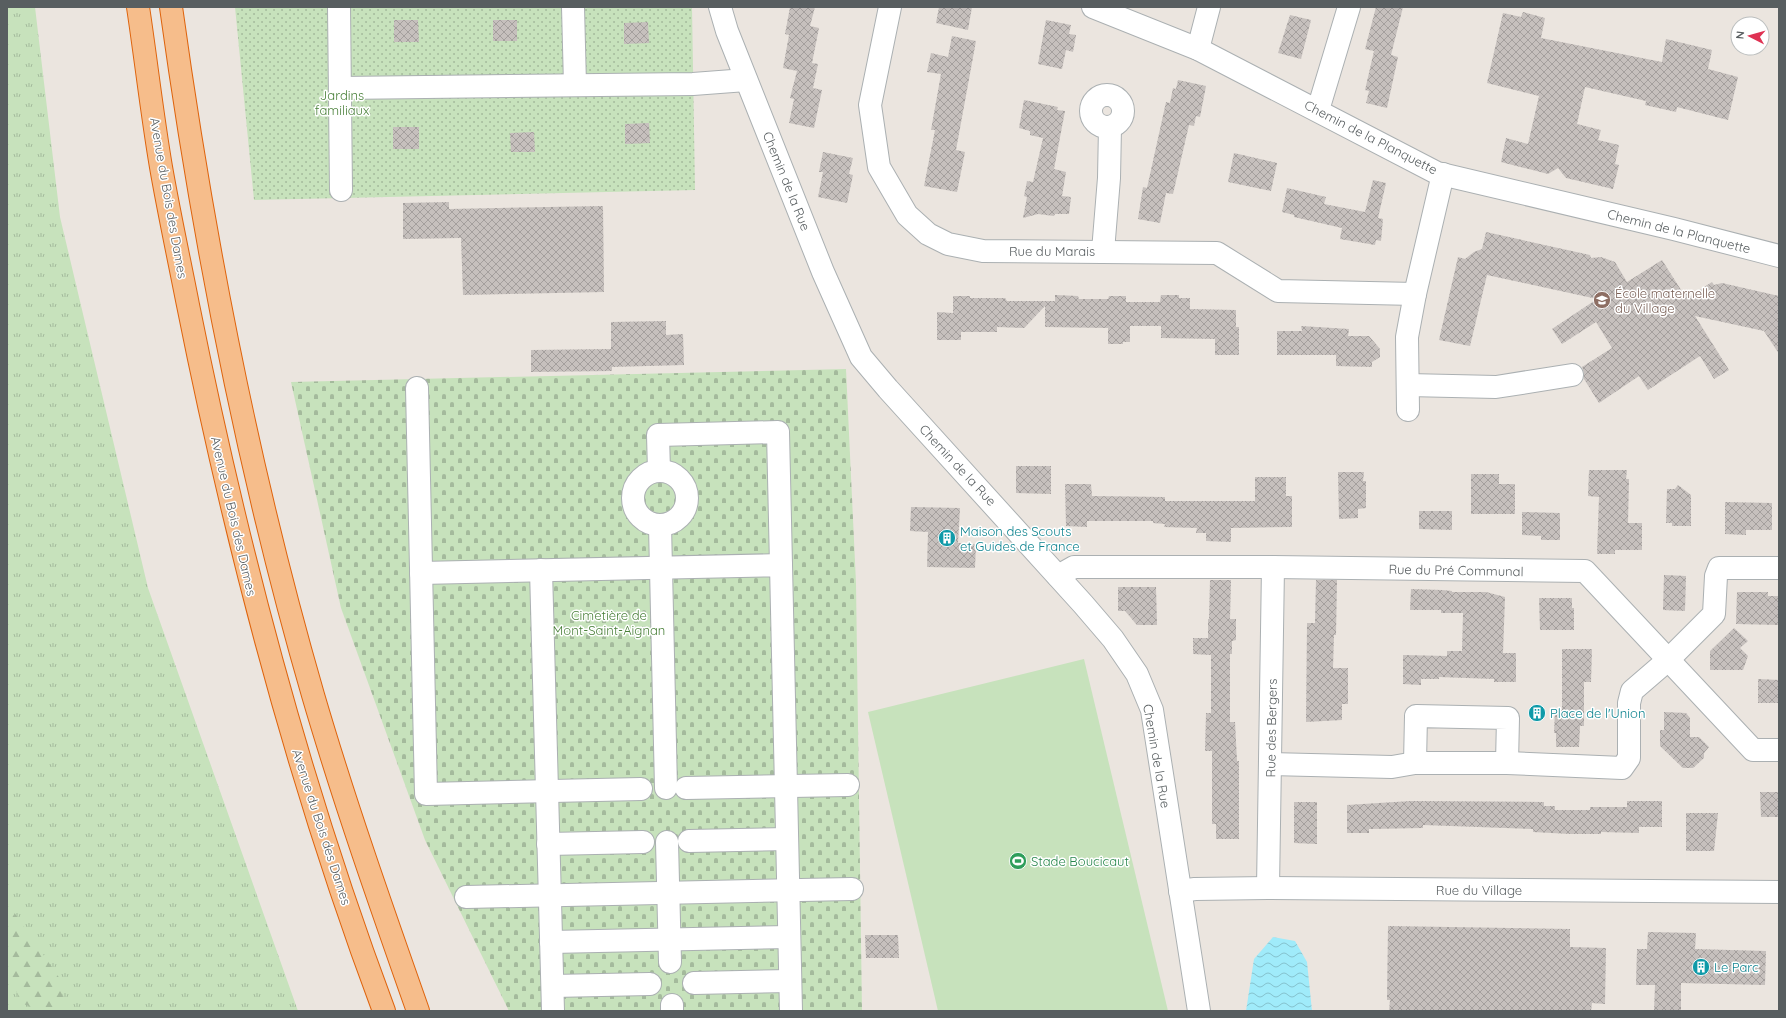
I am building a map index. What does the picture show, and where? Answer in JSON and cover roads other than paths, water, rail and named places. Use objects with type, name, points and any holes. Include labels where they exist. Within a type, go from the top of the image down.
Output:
[{"type":"highway","name":"Avenue du Bois des Dames","points":[[138,7],[166,190],[211,419],[254,598],[312,803],[384,1011]]},
{"type":"highway","points":[[172,7],[184,98],[222,316],[276,554],[313,693],[346,801],[418,1011]]},
{"type":"street","points":[[339,7],[341,190]]},
{"type":"street","points":[[574,7],[574,85]]},
{"type":"street","name":"Chemin de la Rue","points":[[720,7],[727,31],[746,80],[823,272],[861,357],[1113,639],[1137,674],[1149,703],[1153,718],[1199,1011]]},
{"type":"street","name":"Rue du Marais","points":[[890,7],[870,105],[879,167],[895,198],[907,215],[928,234],[948,244],[983,251],[1217,253],[1278,291],[1415,294]]},
{"type":"street","name":"Chemin de la Planquette","points":[[1093,7],[1198,49],[1318,110],[1436,173],[1674,229],[1779,256]]},
{"type":"street","points":[[1198,49],[1209,7]]},
{"type":"street","points":[[1318,110],[1349,7]]},
{"type":"street","points":[[341,88],[693,84],[746,80]]},
{"type":"street","points":[[1103,251],[1110,178],[1110,127]]},
{"type":"street","points":[[1408,410],[1408,337],[1415,294],[1443,174]]},
{"type":"street","points":[[1408,385],[1496,387],[1572,375]]},
{"type":"street","points":[[417,388],[426,794],[641,789]]},
{"type":"street","points":[[659,471],[658,435],[778,432],[791,1011]]},
{"type":"street","points":[[659,471],[668,472],[675,476],[685,489],[687,498],[682,514],[676,520],[668,524],[660,525],[650,523],[642,518],[634,503],[634,494],[637,485],[642,478],[650,473],[659,471]]},
{"type":"street","points":[[660,525],[660,568],[676,788],[848,785]]},
{"type":"street","points":[[421,573],[781,565]]},
{"type":"street","name":"Rue du Pré Communal","points":[[1058,576],[1074,567],[1273,567],[1585,572],[1753,750],[1779,750]]},
{"type":"street","name":"Rue des Bergers","points":[[1268,888],[1273,567]]},
{"type":"street","points":[[1270,764],[1392,767],[1415,763],[1507,764],[1622,768],[1629,758],[1629,703],[1632,691],[1668,660],[1714,614],[1716,576],[1719,568],[1779,568]]},
{"type":"street","points":[[541,570],[553,1011]]},
{"type":"street","points":[[1415,763],[1416,716],[1508,718],[1507,764]]},
{"type":"street","points":[[689,841],[787,839]]},
{"type":"street","points":[[548,844],[643,842]]},
{"type":"street","points":[[667,842],[670,962]]},
{"type":"street","name":"Rue du Village","points":[[1180,891],[1195,889],[1268,888],[1779,892]]},
{"type":"street","points":[[466,897],[852,889]]},
{"type":"street","points":[[551,942],[789,937]]},
{"type":"street","points":[[694,983],[790,981]]},
{"type":"street","points":[[553,986],[650,984]]},
{"type":"water","points":[[1273,937],[1295,941],[1307,962],[1312,1011],[1246,1011],[1254,959]]},
{"type":"place","name":"École maternelle du Village","points":[[1602,300]]},
{"type":"place","name":"Maison des Scouts et Guides de France","points":[[947,538]]},
{"type":"place","name":"Place de l'Union","points":[[1537,713]]},
{"type":"place","name":"Stade Boucicaut","points":[[1018,861]]},
{"type":"place","name":"Le Parc","points":[[1701,967]]},
{"type":"park label","name":"Jardins familiaux","points":[[342,102]]},
{"type":"park label","name":"Cimetière de Mont-Saint-Aignan","points":[[609,622]]}]
